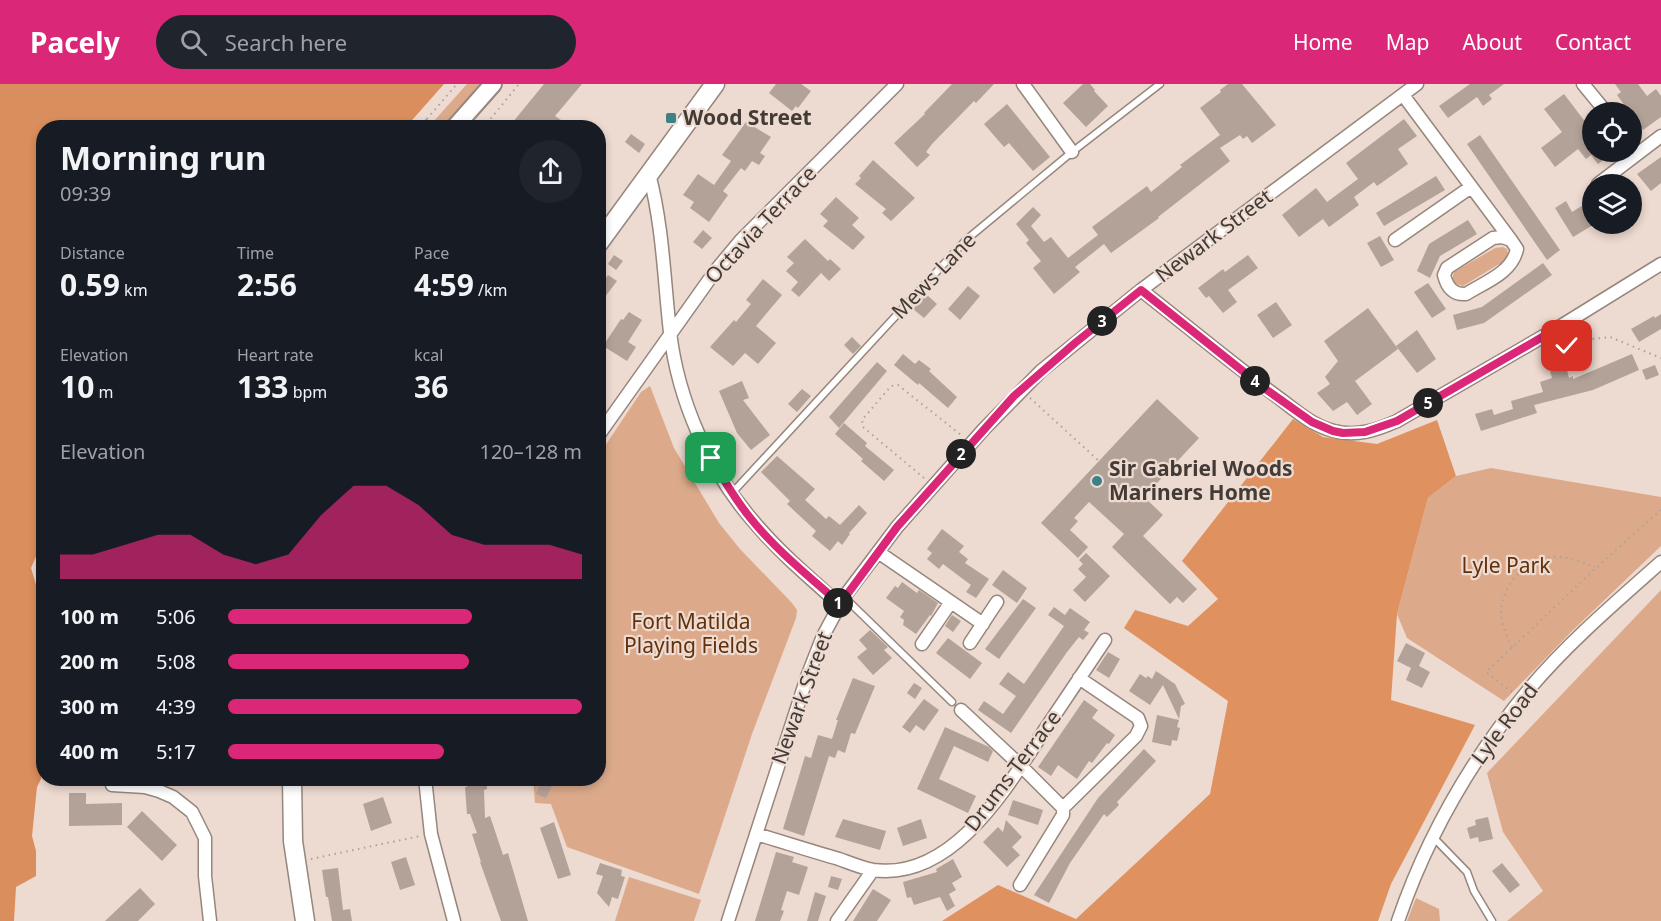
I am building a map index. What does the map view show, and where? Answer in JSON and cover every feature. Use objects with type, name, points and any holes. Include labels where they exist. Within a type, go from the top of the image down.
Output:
[{"type":"main road","points":[[606,233],[715,84]]},
{"type":"main road","points":[[292,786],[293,841],[305,921]]},
{"type":"street","points":[[461,120],[493,84]]},
{"type":"street","name":"Octavia Terrace","points":[[606,425],[716,270],[741,240],[897,84]]},
{"type":"street","points":[[1023,84],[1072,152]]},
{"type":"street","name":"Newark Street","points":[[728,921],[807,677],[823,636],[842,601],[878,552],[971,443],[1021,390],[1075,343],[1141,290],[1417,84]]},
{"type":"street","points":[[1583,84],[1598,102]]},
{"type":"street","points":[[1403,95],[1511,240],[1517,249],[1515,260],[1508,268],[1466,294],[1450,289],[1444,275],[1447,268],[1493,238],[1502,237],[1511,240]]},
{"type":"street","points":[[1642,146],[1661,136]]},
{"type":"street","points":[[1609,174],[1621,162]]},
{"type":"street","points":[[649,174],[656,199],[676,369],[694,423],[732,493],[753,521],[774,544],[842,601]]},
{"type":"street","points":[[1395,240],[1471,187]]},
{"type":"street","points":[[1141,290],[1264,388],[1312,422],[1343,433],[1365,432],[1397,421],[1556,329],[1661,264]]},
{"type":"street","points":[[878,552],[983,624]]},
{"type":"street","name":"Lyle Road","points":[[1398,921],[1433,837],[1484,748],[1522,699],[1583,633],[1661,562]]},
{"type":"street","points":[[922,644],[951,602]]},
{"type":"street","points":[[970,643],[997,602]]},
{"type":"street","name":"Drums Terrace","points":[[756,834],[873,870],[909,868],[932,859],[974,828],[1021,766],[1105,640]]},
{"type":"street","points":[[1063,808],[1136,736],[1141,726],[1138,718],[1080,678]]},
{"type":"street","points":[[957,706],[1063,808],[1063,815],[1020,885]]},
{"type":"street","points":[[128,786],[144,787],[174,797],[192,812],[205,838],[210,921]]},
{"type":"street","points":[[426,786],[431,834],[454,921]]},
{"type":"street","points":[[837,921],[873,870]]},
{"type":"lane","name":"Mews Lane","points":[[732,493],[966,240],[1072,152],[1160,84]]},
{"type":"lane","points":[[842,601],[957,706]]},
{"type":"lane","points":[[1433,837],[1467,872],[1474,891],[1492,921]]},
{"type":"path","points":[[426,119],[457,84]]},
{"type":"path","points":[[490,120],[519,84]]},
{"type":"path","points":[[1556,329],[1567,346],[1610,337],[1661,358]]},
{"type":"path","points":[[933,486],[863,427],[862,420],[891,386],[898,385],[971,443]]},
{"type":"path","points":[[1021,390],[1099,461]]},
{"type":"path","points":[[1522,699],[1486,672],[1661,510]]},
{"type":"path","points":[[1512,646],[1506,635],[1501,612],[1506,590],[1520,571],[1538,560],[1557,557],[1596,568]]},
{"type":"path","points":[[315,859],[431,834]]},
{"type":"green space","points":[[467,84],[483,84],[451,120],[435,120]]},
{"type":"green space","points":[[1495,248],[1507,249],[1508,254],[1504,261],[1463,286],[1452,281],[1454,272]]},
{"type":"green space","name":"Fort Matilda Playing Fields","points":[[650,386],[674,448],[719,523],[797,610],[752,734],[699,894],[567,847],[551,804],[535,803],[534,786],[606,786],[606,444],[641,392]]},
{"type":"green space","name":"Lyle Park","points":[[1491,468],[1661,497],[1661,546],[1572,631],[1504,701],[1407,638],[1397,614],[1428,498],[1456,476]]},
{"type":"green space","points":[[1661,590],[1661,921],[1507,921],[1543,891],[1503,832],[1487,773]]},
{"type":"green space","points":[[629,877],[701,900],[694,921],[615,921]]},
{"type":"green space","points":[[1416,898],[1439,909],[1440,921],[1407,921]]},
{"type":"shaded area","points":[[0,84],[444,84],[412,120],[36,120],[36,556],[31,568],[36,585],[38,786],[32,836],[36,851],[36,876],[16,887],[14,921],[0,921]]},
{"type":"shaded area","points":[[1293,419],[1323,437],[1377,444],[1437,420],[1456,476],[1428,498],[1397,614],[1391,700],[1475,725],[1391,884],[1378,921],[942,921],[998,885],[1076,919],[1210,794],[1228,701],[1124,628],[1135,610],[1188,626],[1218,599],[1182,561]]},
{"type":"building","points":[[544,84],[582,84],[555,116],[561,120],[515,120]]},
{"type":"building","points":[[776,84],[801,84],[811,91],[798,108],[796,106],[792,111],[769,93]]},
{"type":"building","points":[[952,84],[994,84],[932,144],[926,152],[930,155],[917,167],[894,143]]},
{"type":"building","points":[[1083,84],[1090,84],[1108,106],[1086,127],[1063,103]]},
{"type":"building","points":[[1228,84],[1242,84],[1276,125],[1252,143],[1247,136],[1243,139],[1240,135],[1220,148],[1230,161],[1111,253],[1104,244],[1075,267],[1080,272],[1054,294],[1033,268],[1041,261],[1026,243],[1029,240],[1016,224],[1033,207],[1041,215],[1031,226],[1044,242],[1051,237],[1068,258],[1098,235],[1092,227],[1147,186],[1151,192],[1182,167],[1180,165],[1220,135],[1200,108]]},
{"type":"building","points":[[1470,84],[1504,84],[1489,95],[1492,99],[1483,106],[1477,97],[1448,118],[1439,106]]},
{"type":"building","points":[[1615,84],[1638,84],[1647,96],[1656,89],[1661,96],[1661,117],[1643,130],[1642,102],[1622,102],[1617,95],[1621,92]]},
{"type":"building","points":[[1564,94],[1582,118],[1582,154],[1578,149],[1555,167],[1541,148],[1562,132],[1544,109]]},
{"type":"building","points":[[1007,104],[1050,157],[1033,171],[1009,143],[1004,147],[984,124]]},
{"type":"building","points":[[1404,119],[1417,136],[1398,149],[1408,164],[1377,186],[1374,182],[1354,197],[1359,205],[1329,227],[1323,219],[1299,237],[1282,215],[1316,188],[1327,202],[1358,179],[1346,163]]},
{"type":"building","points":[[746,122],[771,137],[760,153],[765,156],[759,165],[752,161],[745,171],[741,168],[723,191],[728,195],[709,222],[690,208],[694,202],[683,195],[698,174],[714,185],[731,161],[722,155]]},
{"type":"building","points":[[631,134],[645,144],[639,153],[625,142]]},
{"type":"building","points":[[1480,135],[1560,250],[1547,260],[1467,144]]},
{"type":"building","points":[[1661,157],[1661,183],[1651,191],[1642,180],[1642,174],[1637,174]]},
{"type":"building","points":[[873,160],[915,198],[891,221],[882,213],[886,209],[855,184]]},
{"type":"building","points":[[1436,176],[1445,190],[1384,226],[1376,213]]},
{"type":"building","points":[[836,197],[859,218],[852,225],[865,237],[853,250],[823,226],[828,221],[820,214]]},
{"type":"building","points":[[1566,201],[1572,212],[1582,206],[1582,232],[1573,237],[1555,208]]},
{"type":"building","points":[[1468,220],[1477,234],[1440,256],[1430,278],[1417,271],[1429,244]]},
{"type":"building","points":[[703,230],[712,238],[702,249],[693,242]]},
{"type":"building","points":[[1380,236],[1394,260],[1381,267],[1367,243]]},
{"type":"building","points":[[805,239],[828,261],[830,259],[841,269],[829,281],[821,273],[799,297],[791,290],[798,282],[786,271],[794,263],[787,257]]},
{"type":"building","points":[[614,255],[623,261],[616,270],[608,264]]},
{"type":"building","points":[[1248,255],[1258,268],[1228,290],[1237,302],[1223,313],[1209,296],[1206,298],[1198,288],[1223,269],[1225,272]]},
{"type":"building","points":[[1543,263],[1552,275],[1484,323],[1457,330],[1453,315],[1482,307]]},
{"type":"building","points":[[608,275],[617,281],[606,295]]},
{"type":"building","points":[[763,279],[782,295],[756,326],[776,343],[758,364],[745,353],[733,366],[710,347],[751,304],[746,300]]},
{"type":"building","points":[[1428,283],[1446,309],[1432,318],[1414,292]]},
{"type":"building","points":[[968,286],[980,296],[960,320],[948,309]]},
{"type":"building","points":[[926,294],[937,304],[924,318],[913,309]]},
{"type":"building","points":[[1276,302],[1292,325],[1273,338],[1257,315]]},
{"type":"building","points":[[1368,308],[1398,349],[1355,381],[1372,404],[1357,415],[1347,402],[1333,411],[1317,393],[1330,384],[1325,377],[1338,361],[1324,341]]},
{"type":"building","points":[[629,312],[642,320],[628,342],[636,347],[627,361],[606,348],[606,342],[621,319],[623,320]]},
{"type":"building","points":[[1661,314],[1661,329],[1639,342],[1631,329]]},
{"type":"building","points":[[1417,330],[1436,359],[1417,373],[1396,346]]},
{"type":"building","points":[[852,337],[861,346],[853,354],[844,345]]},
{"type":"building","points":[[903,354],[915,364],[919,360],[931,369],[929,371],[957,397],[948,408],[894,365]]},
{"type":"building","points":[[1632,354],[1639,370],[1593,390],[1534,405],[1537,413],[1481,431],[1475,414],[1492,409],[1494,415],[1513,409],[1511,401],[1543,392],[1540,382],[1552,378],[1550,371],[1566,366],[1569,378],[1573,376],[1573,379]]},
{"type":"building","points":[[877,362],[887,371],[839,428],[829,417]]},
{"type":"building","points":[[1655,365],[1659,375],[1646,380],[1642,370]]},
{"type":"building","points":[[742,381],[749,398],[743,400],[770,435],[751,450],[737,433],[719,391]]},
{"type":"building","points":[[802,389],[811,396],[797,412],[788,404]]},
{"type":"building","points":[[1157,399],[1199,438],[1144,497],[1163,515],[1143,536],[1197,589],[1183,603],[1177,597],[1170,604],[1112,547],[1124,534],[1089,502],[1074,518],[1078,521],[1070,530],[1088,547],[1078,558],[1041,523]]},
{"type":"building","points":[[844,423],[867,443],[865,446],[894,470],[884,481],[835,434]]},
{"type":"building","points":[[777,456],[815,489],[805,500],[826,519],[829,516],[840,525],[859,505],[867,513],[849,533],[842,545],[838,541],[830,551],[812,536],[816,531],[787,504],[790,501],[761,472]]},
{"type":"building","points":[[942,529],[964,546],[959,552],[968,559],[965,563],[989,579],[976,598],[966,592],[971,585],[943,564],[939,569],[927,559],[932,553],[927,549]]},
{"type":"building","points":[[1086,553],[1110,576],[1085,602],[1073,590],[1086,577],[1078,569],[1083,564],[1079,560]]},
{"type":"building","points":[[1003,570],[1027,588],[1017,603],[992,585]]},
{"type":"building","points":[[902,582],[917,593],[919,590],[938,603],[931,616],[916,634],[903,625],[904,620],[900,617],[904,611],[886,598],[895,586],[898,588]]},
{"type":"building","points":[[1023,599],[1036,608],[999,659],[985,649]]},
{"type":"building","points":[[1054,607],[1065,615],[1070,608],[1090,622],[1084,630],[1089,633],[1083,640],[1079,637],[1067,652],[1011,733],[978,710],[984,701],[1003,714],[1016,696],[999,684],[1008,672],[1024,684],[1064,626],[1048,615]]},
{"type":"building","points":[[952,615],[961,621],[953,632],[945,626]]},
{"type":"building","points":[[870,630],[888,647],[884,650],[892,658],[873,675],[857,657],[867,649],[859,640]]},
{"type":"building","points":[[948,638],[982,663],[970,679],[936,653]]},
{"type":"building","points":[[1406,643],[1425,653],[1419,666],[1430,672],[1422,688],[1406,680],[1411,668],[1397,661]]},
{"type":"building","points":[[1108,652],[1120,659],[1109,678],[1096,670]]},
{"type":"building","points":[[1156,671],[1175,684],[1185,704],[1181,706],[1179,719],[1163,685],[1150,705],[1129,691],[1140,674],[1152,679]]},
{"type":"building","points":[[853,678],[875,686],[855,734],[851,733],[845,753],[838,750],[835,758],[829,756],[804,836],[783,829],[805,756],[811,758],[818,735],[832,739],[838,720],[836,720]]},
{"type":"building","points":[[914,683],[922,688],[915,699],[907,693]]},
{"type":"building","points":[[924,699],[939,710],[924,731],[916,725],[910,733],[902,727]]},
{"type":"building","points":[[1084,700],[1098,710],[1092,718],[1115,735],[1092,763],[1089,761],[1077,779],[1058,765],[1051,776],[1038,767]]},
{"type":"building","points":[[1157,715],[1179,720],[1177,741],[1172,740],[1171,746],[1152,742]]},
{"type":"building","points":[[945,727],[993,751],[988,762],[954,746],[939,779],[976,796],[968,813],[917,789]]},
{"type":"building","points":[[1144,749],[1156,761],[1117,802],[1119,805],[1107,817],[1104,814],[1070,863],[1049,903],[1034,895],[1098,798]]},
{"type":"building","points":[[487,786],[484,790],[485,818],[490,816],[503,855],[508,853],[528,921],[501,921],[472,834],[477,833],[470,814],[467,814],[465,787]]},
{"type":"building","points":[[540,786],[552,786],[546,798],[536,794]]},
{"type":"building","points":[[69,793],[86,793],[86,804],[122,803],[122,825],[69,826]]},
{"type":"building","points":[[383,797],[392,823],[371,831],[363,804]]},
{"type":"building","points":[[1013,800],[1043,810],[1038,825],[1008,815]]},
{"type":"building","points":[[142,811],[177,845],[162,861],[127,827]]},
{"type":"building","points":[[1488,817],[1493,839],[1479,842],[1478,837],[1470,839],[1467,828],[1476,825],[1475,820]]},
{"type":"building","points":[[843,819],[886,831],[880,850],[835,837]]},
{"type":"building","points":[[921,819],[927,838],[903,846],[897,828]]},
{"type":"building","points":[[1006,820],[1022,837],[1012,847],[1020,855],[1007,867],[983,842],[998,827],[1003,832]]},
{"type":"building","points":[[554,822],[571,875],[558,879],[540,828]]},
{"type":"building","points":[[776,852],[794,857],[792,862],[808,867],[799,895],[787,891],[780,921],[755,921]]},
{"type":"building","points":[[406,857],[415,885],[400,890],[391,862]]},
{"type":"building","points":[[953,859],[962,877],[952,883],[956,890],[949,894],[955,906],[947,911],[940,897],[914,905],[911,897],[907,898],[903,882],[937,872],[936,869]]},
{"type":"building","points":[[600,863],[622,870],[621,876],[625,877],[618,899],[612,897],[609,907],[597,893],[603,876],[596,874]]},
{"type":"building","points":[[1502,863],[1520,885],[1510,893],[1492,871]]},
{"type":"building","points":[[338,868],[343,910],[350,909],[352,921],[332,921],[322,870]]},
{"type":"building","points":[[831,876],[842,879],[838,890],[828,887]]},
{"type":"building","points":[[140,888],[155,904],[138,921],[105,921]]},
{"type":"building","points":[[873,889],[891,900],[877,921],[853,921]]},
{"type":"building","points":[[815,892],[826,896],[818,921],[807,921]]},
{"type":"place","name":"Wood Street","points":[[671,118]]},
{"type":"place","name":"Sir Gabriel Woods Mariners Home","points":[[1097,481]]},
{"type":"route","points":[[711,458],[732,493],[753,521],[774,544],[840,604],[897,527],[1014,396],[1041,371],[1141,290],[1264,388],[1312,422],[1343,433],[1375,430],[1397,421],[1556,329],[1567,346]]}]
